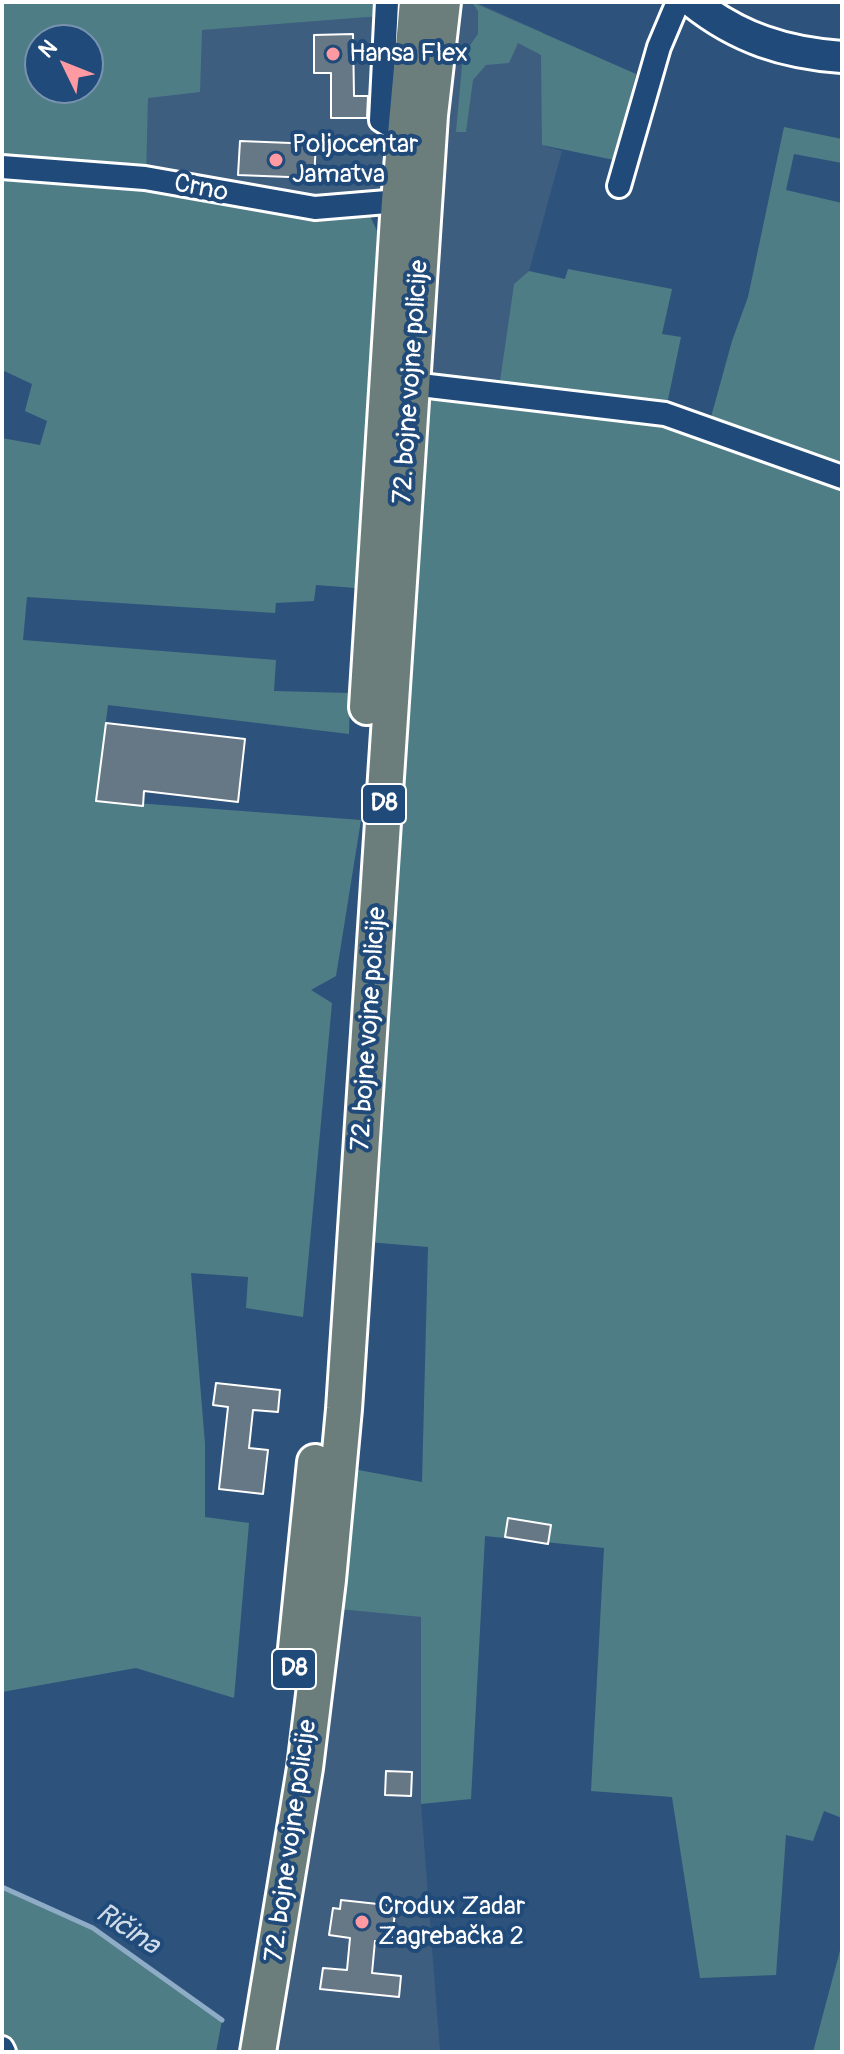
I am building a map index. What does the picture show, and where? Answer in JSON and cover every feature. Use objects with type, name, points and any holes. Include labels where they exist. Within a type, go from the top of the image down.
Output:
[{"type":"main road","name":"72. bojne vojne policije","points":[[237,2052],[271,1867],[333,1282],[399,201],[417,2]]},
{"type":"main road","name":"72. bojne vojne policije","points":[[258,2052],[286,1897],[328,1580],[372,1019],[430,115],[443,2]]},
{"type":"street","points":[[387,2],[381,120],[404,134]]},
{"type":"street","points":[[619,186],[659,47],[678,2]]},
{"type":"street","points":[[693,2],[756,41],[806,54],[842,57]]},
{"type":"street","name":"Crno","points":[[2,167],[145,178],[315,208],[399,201]]},
{"type":"street","points":[[412,384],[665,414],[842,477]]},
{"type":"shaded area","points":[[461,2],[475,2],[542,32],[542,145],[562,151],[529,271],[514,284],[498,394],[421,385],[438,167]]},
{"type":"shaded area","points":[[381,16],[383,202],[145,178],[148,97],[201,30]]},
{"type":"shaded area","points":[[338,1609],[421,1617],[421,1804],[440,2052],[269,2052]]},
{"type":"green space","points":[[2,2],[380,2],[381,16],[202,30],[200,92],[148,98],[146,178],[364,203],[377,231],[369,431],[356,588],[316,585],[314,601],[276,603],[275,613],[27,597],[23,640],[276,660],[274,691],[350,693],[349,734],[108,705],[96,800],[361,820],[336,976],[311,990],[332,1003],[303,1317],[246,1308],[248,1277],[191,1273],[205,1444],[205,1517],[249,1523],[234,1698],[136,1668],[2,1692],[2,438],[40,445],[47,421],[25,411],[32,384],[2,370]]},
{"type":"green space","points":[[472,2],[636,74],[614,160],[542,145],[541,55],[518,43],[509,63],[486,65],[473,80],[466,132],[456,132],[463,55],[478,34],[478,11]]},
{"type":"green space","points":[[784,127],[842,139],[842,163],[794,154],[786,190],[842,203],[842,1818],[824,1811],[813,1841],[786,1835],[776,1975],[700,1978],[672,1797],[591,1791],[604,1548],[485,1536],[471,1799],[421,1804],[421,1617],[338,1609],[348,1468],[422,1482],[428,1247],[368,1242],[421,385],[498,394],[514,284],[529,271],[565,279],[568,269],[672,289],[662,334],[681,337],[665,414],[708,428],[732,341],[748,297]]},
{"type":"green space","points":[[2,1887],[93,1928],[222,2020],[216,2052],[2,2052]]},
{"type":"green space","points":[[842,1943],[842,2052],[813,2052]]},
{"type":"building","points":[[353,34],[354,96],[368,96],[367,118],[331,118],[331,73],[314,73],[314,35]]},
{"type":"building","points":[[240,141],[316,144],[314,178],[238,175]]},
{"type":"building","points":[[106,723],[245,739],[238,802],[144,791],[143,806],[96,801]]},
{"type":"building","points":[[216,1383],[280,1390],[278,1412],[253,1410],[249,1448],[268,1450],[263,1494],[219,1489],[228,1407],[213,1405]]},
{"type":"building","points":[[508,1518],[551,1525],[548,1544],[505,1537]]},
{"type":"building","points":[[386,1771],[412,1772],[411,1796],[385,1795]]},
{"type":"building","points":[[341,1900],[396,1906],[391,1943],[375,1941],[372,1973],[401,1976],[399,1997],[320,1989],[323,1968],[347,1970],[350,1938],[329,1935],[333,1908],[340,1909]]},
{"type":"waterway","name":"Ričina","points":[[2,1887],[93,1928],[222,2020]]},
{"type":"place","name":"Hansa Flex","points":[[333,54]]},
{"type":"place","name":"Poljocentar Jamatva","points":[[276,160]]},
{"type":"place","name":"Crodux Zadar Zagrebačka 2","points":[[362,1922]]}]
